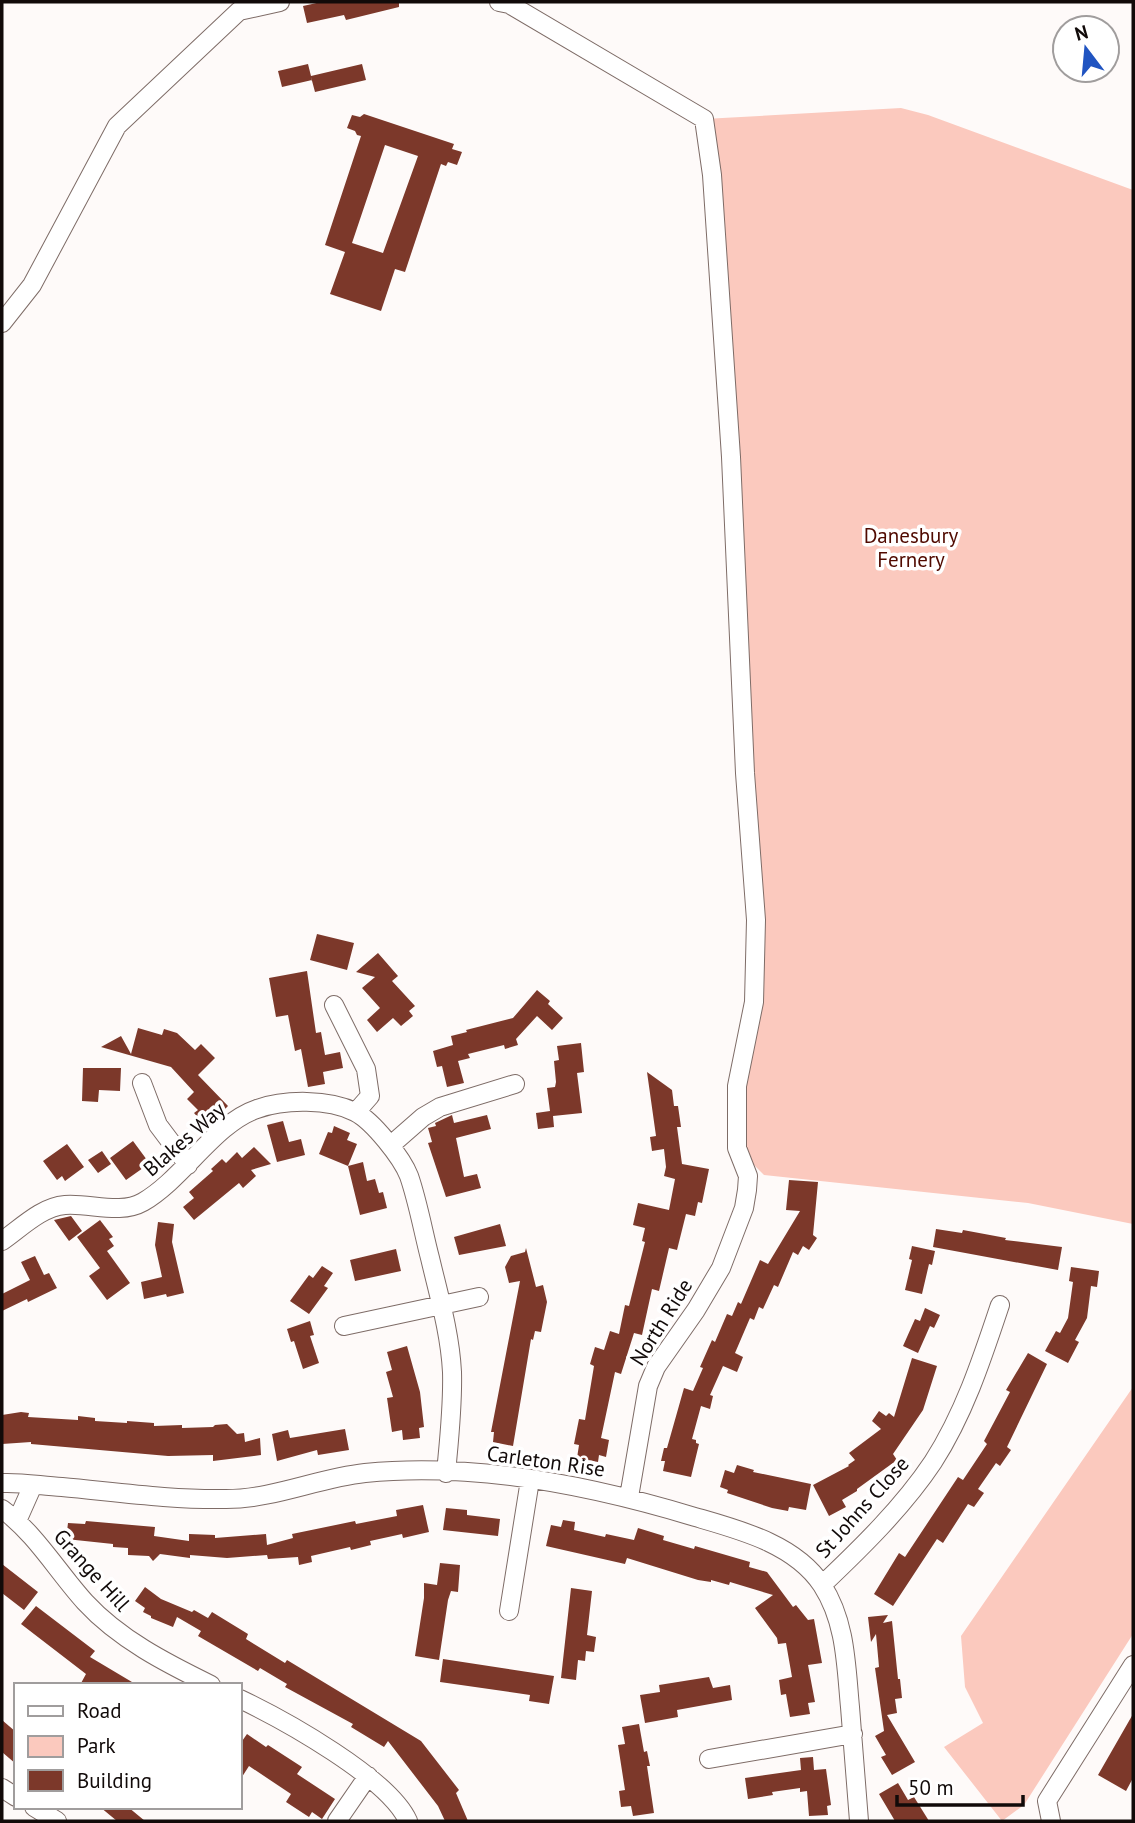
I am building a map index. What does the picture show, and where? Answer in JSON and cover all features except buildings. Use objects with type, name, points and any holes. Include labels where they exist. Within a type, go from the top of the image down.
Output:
[{"type":"street","points":[[2,323],[32,285],[117,126],[239,11],[280,2]]},
{"type":"street","name":"North Ride","points":[[499,2],[509,4],[704,118],[712,175],[731,443],[745,773],[756,920],[754,1002],[737,1086],[737,1148],[748,1176],[744,1208],[721,1268],[696,1310],[656,1367],[648,1386],[629,1497]]},
{"type":"street","points":[[334,1005],[366,1069],[370,1096],[356,1112]]},
{"type":"street","points":[[142,1083],[158,1125],[188,1165]]},
{"type":"street","points":[[391,1145],[423,1117],[440,1107],[515,1084]]},
{"type":"street","name":"Blakes Way","points":[[2,1241],[44,1211],[64,1205],[130,1209],[163,1188],[224,1129],[254,1110],[283,1102],[318,1102],[356,1112],[391,1145],[409,1175],[450,1342],[452,1374],[446,1473]]},
{"type":"street","points":[[344,1326],[479,1297]]},
{"type":"street","name":"St Johns Close","points":[[822,1585],[903,1502],[933,1462],[978,1372],[1000,1305]]},
{"type":"street","name":"Carleton Rise","points":[[2,1483],[226,1499],[266,1496],[344,1476],[367,1473],[477,1474],[596,1489],[755,1536],[783,1550],[806,1566],[822,1585],[837,1614],[842,1629],[859,1821]]},
{"type":"street","points":[[509,1611],[530,1480]]},
{"type":"street","points":[[17,1521],[33,1485]]},
{"type":"street","name":"Grange Hill","points":[[2,1509],[17,1521],[85,1602],[105,1621],[156,1657],[207,1683]]},
{"type":"street","points":[[1051,1821],[1047,1801],[1133,1665]]},
{"type":"street","points":[[242,1700],[314,1740],[368,1776],[403,1810],[408,1821]]},
{"type":"street","points":[[709,1759],[853,1734]]},
{"type":"street","points":[[337,1821],[368,1776]]},
{"type":"street","points":[[37,1809],[57,1821]]},
{"type":"green space","name":"Danesbury Fernery","points":[[901,108],[928,115],[1133,190],[1133,1224],[1028,1203],[764,1175],[737,1148],[754,1002],[704,119]]},
{"type":"green space","points":[[1133,1387],[1133,1634],[1024,1805],[1002,1821],[944,1747],[983,1723],[965,1687],[961,1636]]}]
